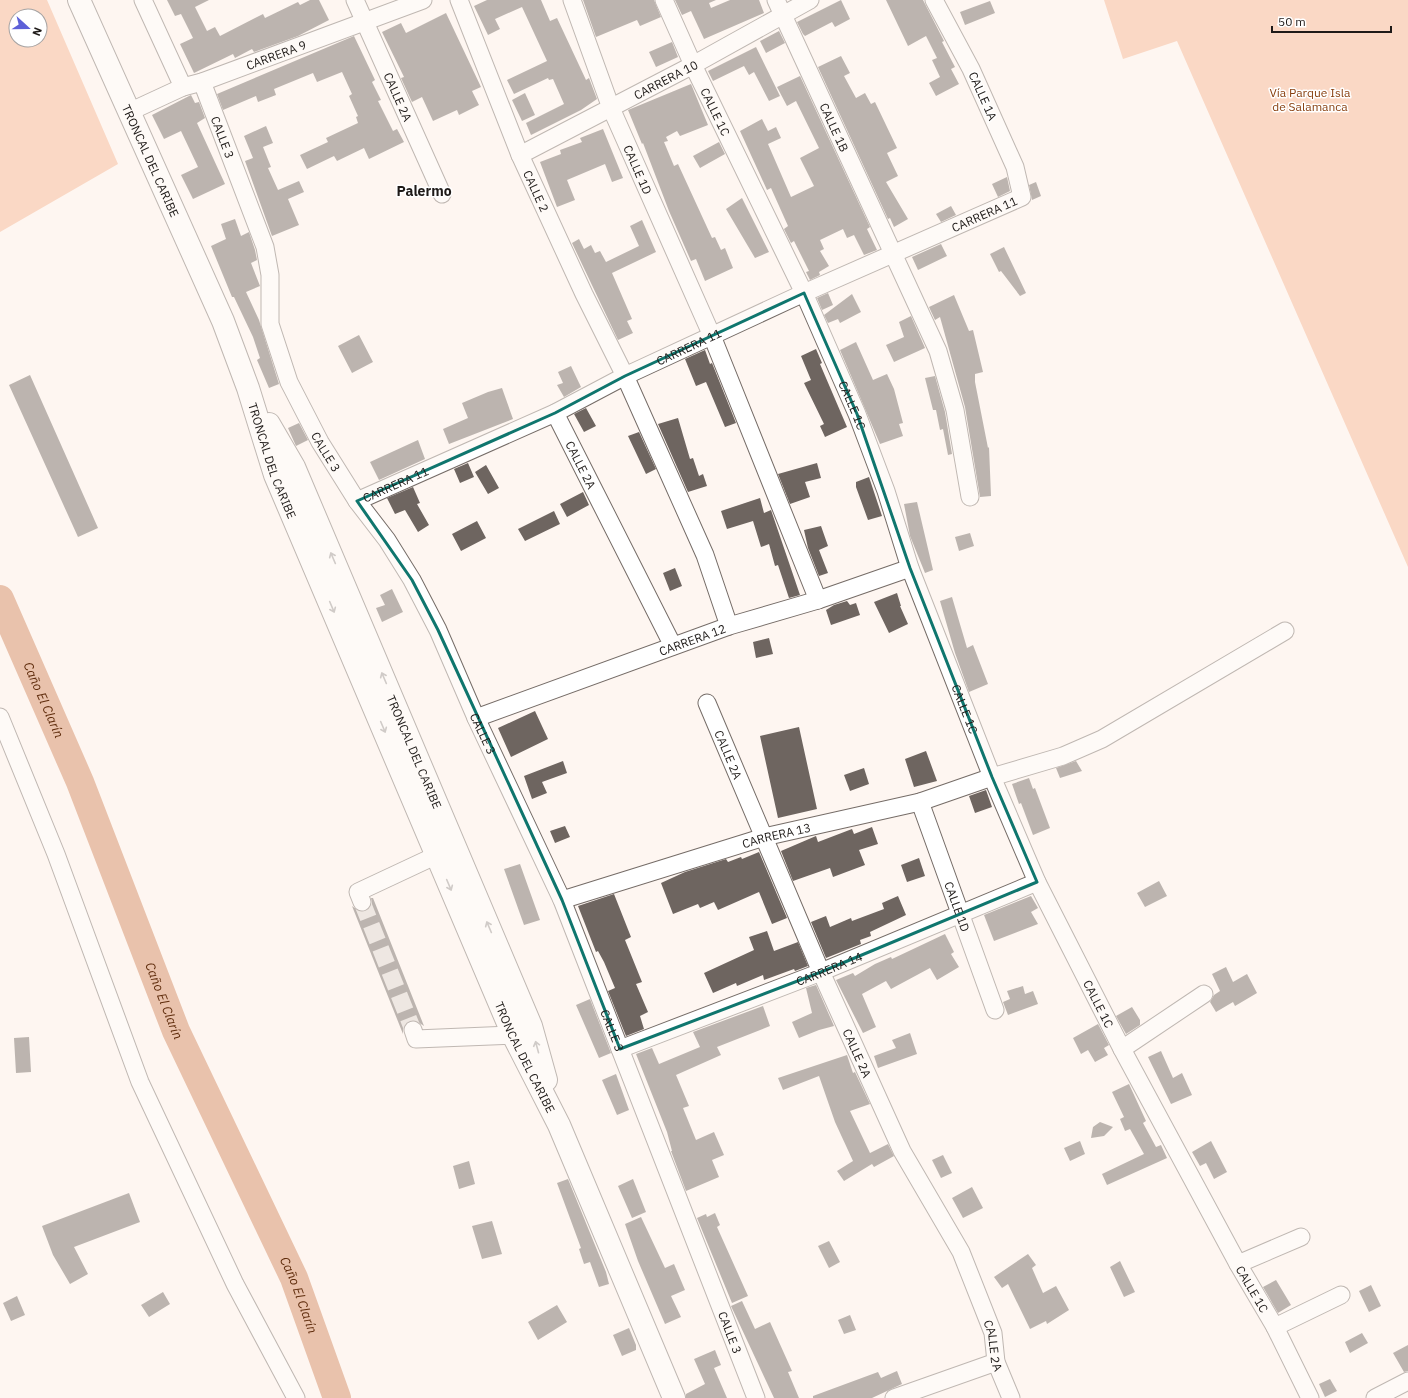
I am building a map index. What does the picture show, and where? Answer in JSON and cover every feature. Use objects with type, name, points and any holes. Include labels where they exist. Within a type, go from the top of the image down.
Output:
[{"type":"highway","name":"TRONCAL DEL CARIBE","points":[[79,0],[223,321],[248,388],[276,475],[513,1034],[559,1125],[674,1398]]},
{"type":"highway","name":"TRONCAL DEL CARIBE","points":[[248,388],[294,466],[532,1026],[559,1125]]},
{"type":"street","points":[[143,0],[183,87]]},
{"type":"street","name":"CALLE 2A","points":[[355,0],[442,194]]},
{"type":"street","name":"CARRERA 9","points":[[129,112],[183,87],[202,82],[423,0]]},
{"type":"street","name":"CALLE 2","points":[[459,0],[520,155],[584,294],[626,376],[705,555],[729,626]]},
{"type":"street","name":"CALLE 1D","points":[[572,0],[611,108],[712,336],[818,600]]},
{"type":"street","name":"CALLE 1C","points":[[664,0],[693,65],[804,294],[857,414],[886,492],[910,568],[992,777],[1037,882],[1122,1049],[1238,1264],[1275,1326],[1310,1398]]},
{"type":"street","name":"CALLE 1B","points":[[776,0],[782,16],[938,351],[955,410],[970,497]]},
{"type":"street","name":"CARRERA 10","points":[[520,155],[693,65],[810,0]]},
{"type":"street","name":"CALLE 1A","points":[[934,0],[971,69],[1015,167],[1022,197]]},
{"type":"street","name":"CALLE 3","points":[[202,82],[265,247],[269,262],[270,276],[270,324],[289,382],[320,442],[357,501],[386,540],[412,580],[438,630],[476,718],[562,900],[756,1398]]},
{"type":"street","name":"CARRERA 11","points":[[357,501],[555,413],[626,376],[712,336],[1022,197]]},
{"type":"street","name":"CALLE 2A","points":[[555,413],[672,646]]},
{"type":"street","name":"CARRERA 12","points":[[476,718],[729,626],[818,600],[910,568]]},
{"type":"street","name":"CARRERA 13","points":[[562,900],[764,838],[920,802],[992,777],[1063,756],[1092,745],[1285,631]]},
{"type":"street","name":"CALLE 2A","points":[[707,703],[821,972],[902,1151],[961,1252],[993,1332],[996,1362],[1011,1398]]},
{"type":"street","points":[[0,717],[56,854],[140,1082],[234,1284],[296,1398]]},
{"type":"street","name":"CALLE 1D","points":[[920,802],[995,1010]]},
{"type":"street","points":[[362,902],[358,892],[437,855]]},
{"type":"street","name":"CARRERA 14","points":[[620,1049],[821,972],[1037,882]]},
{"type":"street","points":[[1122,1049],[1204,994]]},
{"type":"street","points":[[413,1030],[416,1040],[513,1034]]},
{"type":"street","points":[[1238,1264],[1301,1237]]},
{"type":"street","points":[[1275,1326],[1341,1294]]},
{"type":"street","points":[[894,1398],[996,1362]]},
{"type":"street","points":[[1375,1398],[1408,1381]]},
{"type":"highlighted area","points":[[804,293],[857,414],[910,568],[992,777],[1037,882],[821,972],[620,1049],[562,900],[438,630],[412,580],[357,501],[555,413],[625,376]]},
{"type":"green space","points":[[0,0],[47,0],[118,164],[0,232]]},
{"type":"green space","name":"Vía Parque Isla de Salamanca","points":[[1104,0],[1408,0],[1408,567],[1177,41],[1123,59]]},
{"type":"building","points":[[167,0],[209,0],[195,7],[207,31],[215,27],[220,36],[263,14],[265,18],[298,2],[300,5],[310,0],[319,0],[329,20],[298,36],[254,52],[252,49],[235,58],[233,54],[194,73],[180,44],[193,38],[181,14],[175,16]]},
{"type":"building","points":[[487,0],[541,0],[550,21],[557,18],[586,80],[589,78],[597,99],[581,110],[531,135],[526,123],[564,104],[553,79],[549,80],[548,78],[514,94],[507,80],[547,61],[522,7],[495,19],[500,29],[488,35],[474,6]]},
{"type":"building","points":[[583,0],[654,0],[661,17],[640,26],[637,20],[596,37]]},
{"type":"building","points":[[675,0],[716,0],[709,3],[711,8],[730,0],[759,0],[764,13],[704,39],[691,11],[682,15]]},
{"type":"building","points":[[841,0],[850,19],[835,27],[832,22],[805,36],[803,34],[797,22]]},
{"type":"building","points":[[886,0],[923,0],[944,41],[942,42],[955,67],[951,69],[959,84],[936,96],[929,83],[940,77],[932,60],[937,58],[926,36],[908,46]]},
{"type":"building","points":[[990,1],[995,13],[965,25],[960,12]]},
{"type":"building","points":[[446,13],[481,87],[472,91],[479,105],[459,115],[457,110],[433,121],[422,97],[412,102],[401,78],[404,77],[382,32],[401,23],[406,33]]},
{"type":"building","points":[[779,31],[785,43],[766,53],[760,41]]},
{"type":"building","points":[[354,36],[375,80],[372,82],[381,100],[378,101],[393,131],[397,129],[404,142],[369,159],[364,148],[337,161],[334,156],[307,169],[300,155],[328,142],[326,138],[358,123],[356,117],[358,116],[349,96],[352,94],[342,72],[317,82],[313,73],[274,89],[276,95],[258,102],[256,96],[223,110],[217,94]]},
{"type":"building","points":[[672,42],[678,57],[656,67],[649,52]]},
{"type":"building","points":[[756,47],[780,96],[769,101],[754,72],[749,75],[744,66],[713,81],[708,71]]},
{"type":"building","points":[[841,56],[850,73],[844,76],[856,98],[865,93],[871,104],[875,102],[897,148],[887,153],[898,176],[886,182],[908,219],[894,227],[890,218],[888,219],[818,67]]},
{"type":"building","points":[[800,76],[870,227],[867,229],[877,250],[864,255],[854,235],[847,238],[843,229],[820,240],[824,249],[820,251],[829,266],[819,272],[820,275],[810,280],[806,272],[809,271],[794,241],[791,243],[784,229],[788,226],[771,188],[767,190],[740,131],[762,119],[768,131],[776,127],[781,138],[768,144],[791,197],[814,186],[800,158],[819,148],[796,101],[787,106],[777,87]]},
{"type":"building","points":[[691,84],[708,125],[680,136],[677,131],[666,137],[668,141],[664,142],[674,166],[678,164],[712,238],[715,237],[721,250],[725,248],[733,268],[705,281],[696,259],[691,261],[628,110]]},
{"type":"building","points":[[525,93],[535,115],[522,121],[512,100]]},
{"type":"building","points":[[191,95],[195,103],[199,102],[205,118],[197,123],[225,184],[193,199],[181,175],[198,167],[181,131],[164,139],[152,115]]},
{"type":"building","points":[[266,126],[273,143],[263,147],[271,167],[268,168],[278,190],[299,181],[304,192],[288,199],[299,225],[272,236],[245,161],[253,158],[244,136]]},
{"type":"building","points":[[603,129],[623,178],[612,182],[605,164],[567,180],[575,200],[557,207],[540,162],[561,154],[560,150],[582,142],[580,138]]},
{"type":"building","points":[[719,142],[725,154],[700,168],[693,156]]},
{"type":"building","points":[[1007,177],[1010,191],[998,197],[992,184]]},
{"type":"building","points":[[1036,182],[1041,196],[1032,200],[1029,185]]},
{"type":"building","points":[[742,198],[769,252],[755,258],[726,209]]},
{"type":"building","points":[[951,206],[956,215],[941,222],[936,214]]},
{"type":"building","points":[[235,219],[241,236],[249,232],[255,250],[257,260],[251,263],[260,286],[246,292],[259,320],[279,384],[269,388],[257,360],[260,358],[253,337],[234,297],[232,297],[211,246],[226,239],[221,224]]},
{"type":"building","points":[[642,220],[656,252],[612,273],[632,319],[627,321],[633,333],[618,340],[572,243],[579,239],[584,249],[591,245],[595,253],[600,251],[606,262],[639,246],[630,226]]},
{"type":"building","points":[[941,244],[947,256],[918,270],[912,257]]},
{"type":"building","points":[[1004,247],[1026,293],[1020,296],[1001,271],[999,272],[990,254]]},
{"type":"building","points":[[828,293],[833,305],[822,310],[817,298]]},
{"type":"building","points":[[852,294],[861,312],[840,323],[838,319],[828,323],[824,315]]},
{"type":"building","points":[[954,295],[969,331],[973,330],[983,372],[975,374],[975,382],[988,448],[989,447],[991,496],[980,497],[965,407],[940,317],[935,320],[929,307]]},
{"type":"building","points":[[911,316],[925,348],[894,362],[886,345],[904,337],[899,322]]},
{"type":"building","points":[[359,335],[373,362],[352,373],[338,346]]},
{"type":"building","points":[[856,342],[873,380],[887,374],[894,389],[903,423],[899,424],[903,436],[880,444],[840,350]]},
{"type":"building","points":[[816,349],[822,363],[820,364],[847,427],[825,437],[820,426],[824,424],[804,383],[811,380],[801,356]]},
{"type":"building","points":[[705,350],[710,364],[712,363],[736,423],[725,427],[706,382],[696,386],[685,359]]},
{"type":"building","points":[[571,366],[581,387],[564,397],[557,385],[563,383],[558,372]]},
{"type":"building","points":[[30,375],[98,528],[78,537],[9,385]]},
{"type":"building","points":[[935,376],[945,412],[952,454],[948,455],[943,429],[940,430],[936,410],[933,410],[925,378]]},
{"type":"building","points":[[502,388],[513,419],[449,444],[443,429],[468,418],[462,403]]},
{"type":"building","points":[[586,408],[596,426],[584,432],[574,414]]},
{"type":"building","points":[[678,418],[690,459],[693,458],[699,476],[703,474],[707,486],[688,492],[658,424]]},
{"type":"building","points":[[299,423],[308,440],[296,446],[288,428]]},
{"type":"building","points":[[639,432],[656,469],[646,474],[628,436]]},
{"type":"building","points":[[418,440],[425,459],[379,480],[370,462]]},
{"type":"building","points":[[468,463],[474,477],[460,483],[454,469]]},
{"type":"building","points":[[817,463],[821,478],[805,482],[810,497],[790,504],[778,474]]},
{"type":"building","points":[[486,465],[499,488],[488,494],[475,472]]},
{"type":"building","points":[[869,477],[882,516],[868,520],[856,487],[856,482]]},
{"type":"building","points":[[413,487],[420,503],[417,504],[429,525],[418,532],[405,510],[395,514],[387,498]]},
{"type":"building","points":[[583,492],[589,505],[567,517],[560,504]]},
{"type":"building","points":[[760,498],[764,513],[771,510],[800,595],[789,598],[778,565],[775,566],[769,544],[761,547],[753,521],[727,529],[721,511]]},
{"type":"building","points":[[917,502],[933,570],[925,573],[910,536],[904,504]]},
{"type":"building","points":[[554,511],[560,524],[525,541],[518,529]]},
{"type":"building","points":[[477,521],[486,538],[461,551],[452,534]]},
{"type":"building","points":[[821,526],[828,546],[819,550],[828,573],[819,576],[808,548],[804,530]]},
{"type":"building","points":[[970,533],[974,546],[959,551],[955,537]]},
{"type":"building","points":[[675,568],[682,586],[670,591],[663,573]]},
{"type":"building","points":[[392,589],[403,612],[382,622],[376,608],[385,605],[380,595]]},
{"type":"building","points":[[897,593],[900,606],[908,624],[889,633],[874,602]]},
{"type":"building","points":[[952,597],[967,648],[973,645],[988,684],[969,692],[955,653],[940,601]]},
{"type":"building","points":[[847,601],[850,605],[856,603],[860,615],[831,625],[826,610],[834,605]]},
{"type":"building","points":[[769,638],[773,654],[756,658],[753,642]]},
{"type":"building","points":[[535,711],[548,739],[511,757],[498,728]]},
{"type":"building","points":[[799,727],[817,809],[778,818],[760,736]]},
{"type":"building","points":[[926,751],[937,781],[914,787],[905,759]]},
{"type":"building","points":[[563,761],[567,773],[542,782],[547,793],[532,799],[524,776]]},
{"type":"building","points":[[1076,761],[1082,771],[1060,778],[1056,768]]},
{"type":"building","points":[[864,768],[869,784],[850,791],[844,775]]},
{"type":"building","points":[[1029,778],[1033,789],[1035,788],[1050,828],[1033,835],[1012,784]]},
{"type":"building","points":[[986,790],[992,807],[975,813],[969,796]]},
{"type":"building","points":[[565,826],[570,837],[555,843],[550,831]]},
{"type":"building","points":[[872,827],[878,844],[859,850],[865,865],[833,877],[830,868],[793,881],[781,851],[816,836],[818,842],[852,829],[854,834]]},
{"type":"building","points":[[759,852],[787,918],[772,924],[759,892],[718,910],[714,902],[700,908],[698,904],[673,914],[661,883],[685,872],[726,859],[728,862],[741,857],[742,859]]},
{"type":"building","points":[[919,858],[925,876],[907,882],[901,865]]},
{"type":"building","points":[[520,864],[540,920],[524,925],[504,869]]},
{"type":"building","points":[[1159,881],[1167,896],[1145,907],[1137,893]]},
{"type":"building","points":[[614,894],[631,937],[625,940],[642,982],[636,984],[648,1012],[640,1016],[644,1029],[626,1036],[608,991],[615,988],[604,962],[598,951],[596,952],[578,906]]},
{"type":"building","points":[[898,896],[906,915],[870,932],[871,936],[860,940],[861,944],[826,958],[811,922],[826,916],[830,927],[851,918],[852,921],[884,909],[882,903]]},
{"type":"building","points":[[1031,896],[1038,908],[1031,912],[1038,924],[994,941],[984,915]]},
{"type":"building","points":[[371,898],[373,898],[424,1026],[415,1020],[409,1021],[403,1028],[403,1034],[352,906],[360,912],[366,911],[372,904]]},
{"type":"building","points":[[767,931],[774,951],[798,942],[808,966],[795,971],[794,969],[764,980],[763,975],[737,986],[736,983],[713,993],[704,973],[754,950],[749,937]]},
{"type":"building","points":[[945,934],[954,952],[951,954],[959,967],[937,980],[930,968],[891,989],[886,981],[862,994],[876,1027],[863,1033],[836,980],[853,973],[855,976],[875,964],[891,957],[892,959]]},
{"type":"building","points":[[1226,967],[1233,982],[1247,974],[1257,993],[1235,1006],[1233,1002],[1216,1012],[1210,1002],[1214,995],[1220,991],[1212,974]]},
{"type":"building","points":[[816,985],[834,1026],[799,1038],[792,1022],[812,1013],[806,988]]},
{"type":"building","points":[[1023,986],[1025,994],[1033,991],[1038,1004],[1008,1015],[1003,1002],[1010,999],[1007,991]]},
{"type":"building","points":[[590,999],[611,1053],[599,1058],[576,1005]]},
{"type":"building","points":[[763,1006],[770,1026],[717,1047],[721,1055],[676,1075],[689,1106],[683,1108],[696,1140],[714,1132],[724,1155],[712,1160],[719,1177],[686,1191],[671,1151],[667,1132],[636,1054],[652,1048],[659,1064],[700,1047],[693,1032]]},
{"type":"building","points":[[1132,1007],[1140,1020],[1140,1025],[1126,1034],[1116,1016]]},
{"type":"building","points":[[1098,1024],[1109,1045],[1104,1048],[1108,1055],[1095,1062],[1088,1050],[1081,1054],[1073,1038]]},
{"type":"building","points":[[910,1033],[917,1054],[878,1068],[874,1056],[896,1048],[892,1040]]},
{"type":"building","points":[[29,1037],[31,1072],[16,1073],[14,1038]]},
{"type":"building","points":[[1161,1051],[1173,1078],[1182,1073],[1192,1095],[1171,1104],[1148,1057]]},
{"type":"building","points":[[847,1055],[853,1073],[855,1072],[870,1104],[850,1111],[870,1153],[888,1144],[894,1156],[874,1167],[872,1164],[844,1181],[837,1171],[853,1161],[835,1122],[819,1076],[783,1090],[778,1078]]},
{"type":"building","points":[[616,1074],[629,1110],[617,1115],[602,1080]]},
{"type":"building","points":[[1129,1084],[1146,1121],[1143,1123],[1156,1147],[1161,1145],[1167,1158],[1107,1185],[1102,1174],[1144,1154],[1130,1129],[1125,1131],[1120,1119],[1124,1117],[1112,1092]]},
{"type":"building","points":[[1100,1122],[1113,1127],[1104,1136],[1091,1138],[1093,1127]]},
{"type":"building","points":[[1080,1141],[1085,1154],[1070,1161],[1064,1148]]},
{"type":"building","points":[[1211,1141],[1227,1172],[1214,1179],[1206,1163],[1200,1166],[1192,1152]]},
{"type":"building","points":[[943,1155],[952,1173],[941,1178],[932,1160]]},
{"type":"building","points":[[469,1161],[475,1184],[459,1189],[453,1166]]},
{"type":"building","points":[[568,1179],[606,1272],[609,1284],[599,1287],[590,1262],[584,1264],[579,1249],[581,1248],[557,1183]]},
{"type":"building","points":[[633,1179],[646,1212],[632,1218],[618,1186]]},
{"type":"building","points":[[972,1187],[983,1208],[963,1218],[952,1198]]},
{"type":"building","points":[[129,1193],[140,1222],[74,1247],[88,1274],[70,1284],[53,1255],[42,1226]]},
{"type":"building","points":[[715,1213],[720,1225],[717,1227],[748,1296],[732,1303],[697,1218],[706,1214],[707,1217]]},
{"type":"building","points":[[641,1217],[665,1268],[674,1264],[685,1290],[671,1296],[681,1317],[665,1324],[638,1261],[625,1224]]},
{"type":"building","points":[[492,1221],[502,1254],[482,1259],[472,1226]]},
{"type":"building","points":[[829,1241],[840,1262],[829,1268],[818,1246]]},
{"type":"building","points":[[1028,1254],[1036,1265],[1032,1268],[1043,1293],[1056,1286],[1069,1310],[1047,1324],[1046,1321],[1030,1329],[1008,1284],[1002,1288],[994,1277]]},
{"type":"building","points":[[1120,1261],[1135,1292],[1124,1297],[1110,1267]]},
{"type":"building","points":[[1276,1280],[1291,1305],[1278,1313],[1263,1287]]},
{"type":"building","points":[[1371,1285],[1381,1306],[1369,1312],[1359,1291]]},
{"type":"building","points":[[163,1292],[170,1304],[149,1317],[141,1305]]},
{"type":"building","points":[[17,1296],[25,1315],[11,1321],[3,1303]]},
{"type":"building","points":[[742,1301],[755,1329],[770,1322],[792,1371],[788,1372],[799,1398],[774,1398],[731,1306]]},
{"type":"building","points":[[557,1305],[567,1322],[538,1340],[528,1322]]},
{"type":"building","points":[[850,1315],[856,1330],[844,1334],[838,1320]]},
{"type":"building","points":[[629,1328],[636,1345],[636,1350],[622,1356],[613,1335]]},
{"type":"building","points":[[1362,1333],[1368,1343],[1350,1353],[1345,1342]]},
{"type":"building","points":[[1408,1345],[1408,1371],[1404,1372],[1393,1353]]},
{"type":"building","points":[[715,1350],[721,1365],[714,1368],[727,1398],[686,1398],[686,1394],[705,1384],[694,1359]]},
{"type":"building","points":[[897,1371],[902,1384],[872,1398],[813,1398],[813,1396],[878,1372],[881,1378]]},
{"type":"building","points":[[1330,1379],[1337,1391],[1325,1397],[1319,1384]]},
{"type":"waterway","name":"Caño El Clarín","points":[[0,599],[80,782],[176,1031],[294,1278],[337,1398]]},
{"type":"tunnel","points":[[362,902],[413,1030]]},
{"type":"district","name":"Palermo","points":[[424,191]]}]
